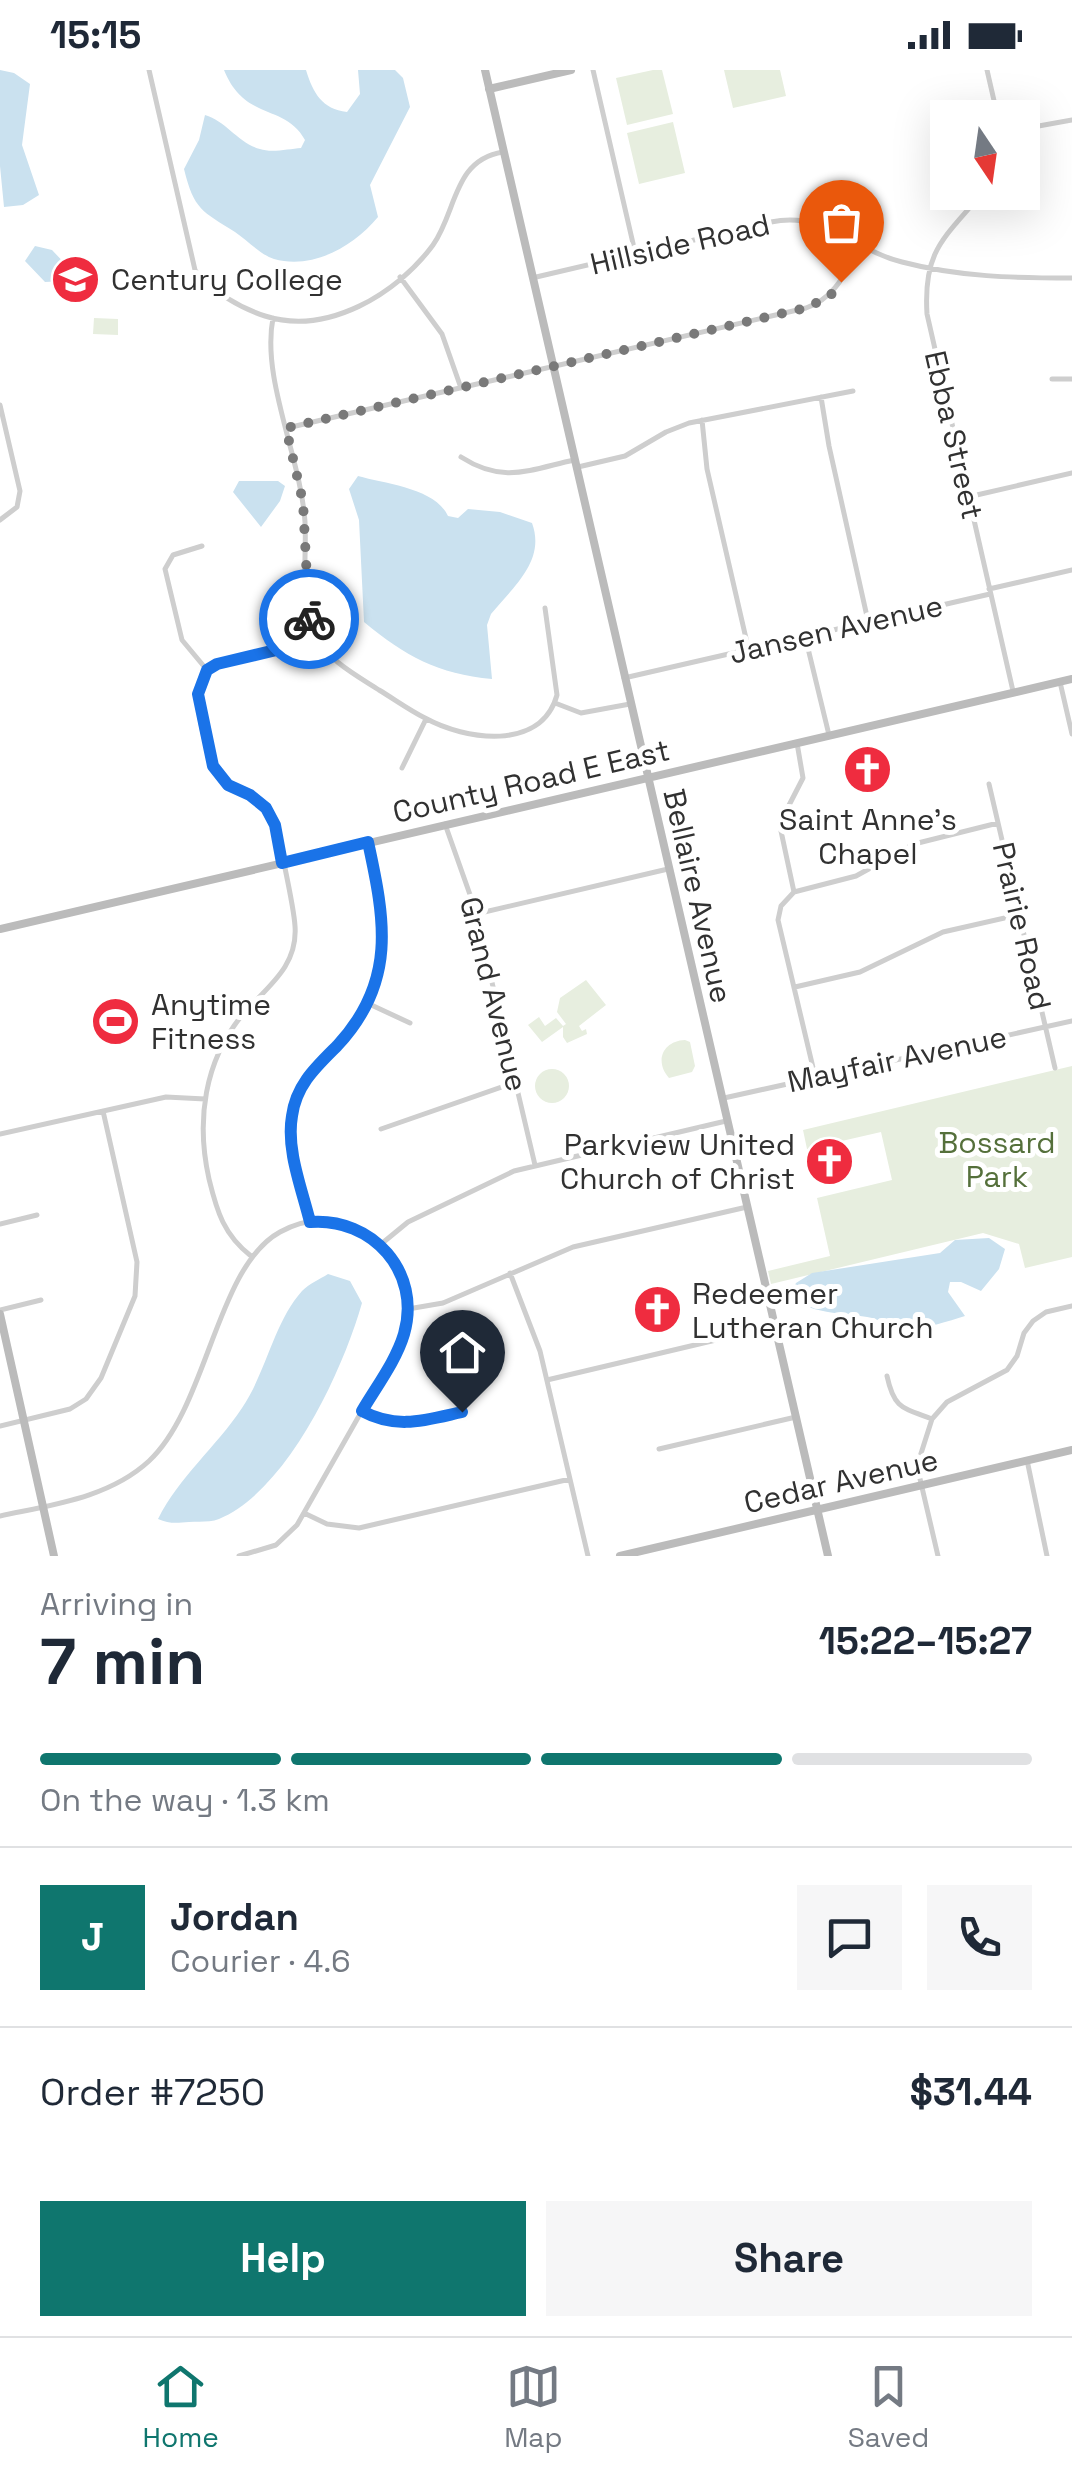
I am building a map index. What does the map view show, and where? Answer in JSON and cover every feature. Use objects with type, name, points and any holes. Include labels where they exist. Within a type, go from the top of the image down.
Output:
[{"type":"street","points":[[149,70],[195,270],[210,285],[272,318],[313,318],[350,312],[400,277],[441,232],[464,174],[478,161],[504,152]]},
{"type":"street","name":"Bellaire Avenue","points":[[485,70],[828,1556]]},
{"type":"street","points":[[489,89],[571,70]]},
{"type":"street","points":[[593,70],[635,253]]},
{"type":"street","points":[[987,70],[994,100]]},
{"type":"street","points":[[1040,126],[1072,120]]},
{"type":"street","points":[[828,227],[843,202]]},
{"type":"street","name":"Ebba Street","points":[[967,210],[939,242],[930,269],[927,314],[1014,692]]},
{"type":"street","name":"Hillside Road","points":[[532,278],[782,220],[806,220],[828,227],[888,259],[930,269],[986,277],[1072,278]]},
{"type":"street","points":[[286,428],[815,305],[836,289],[861,245]]},
{"type":"street","points":[[400,277],[442,334],[461,388]]},
{"type":"street","points":[[272,318],[270,353],[303,502],[308,611],[318,640],[345,668],[426,719],[476,734],[516,735],[540,723],[555,702],[557,688],[546,608]]},
{"type":"street","points":[[1052,379],[1072,378]]},
{"type":"street","points":[[462,457],[481,470],[504,475],[625,456],[666,432],[702,420],[852,391]]},
{"type":"street","points":[[821,397],[828,446],[868,621]]},
{"type":"street","points":[[0,405],[20,491],[16,507],[0,520]]},
{"type":"street","points":[[702,420],[707,469],[748,649]]},
{"type":"street","points":[[968,497],[1072,473]]},
{"type":"street","points":[[202,546],[174,555],[166,569],[182,640],[207,670]]},
{"type":"street","name":"Jansen Avenue","points":[[624,678],[1072,570]]},
{"type":"street","points":[[806,636],[830,735]]},
{"type":"street","points":[[251,1256],[229,1236],[216,1207],[204,1150],[204,1099],[226,1040],[244,1014],[282,974],[292,954],[295,923],[275,825],[266,808],[222,780],[212,764],[198,704],[199,686],[207,670],[224,662],[318,640]]},
{"type":"street","name":"County Road E East","points":[[0,930],[1072,679]]},
{"type":"street","points":[[1060,682],[1072,734]]},
{"type":"street","points":[[555,702],[581,713],[630,704]]},
{"type":"street","points":[[402,768],[426,719]]},
{"type":"street","points":[[794,892],[781,831],[785,813],[803,778],[797,742]]},
{"type":"street","name":"Prairie Road","points":[[990,784],[1054,1068]]},
{"type":"street","points":[[815,1076],[778,920],[781,906],[794,892],[856,876],[914,844],[998,823]]},
{"type":"street","name":"Grand Avenue","points":[[446,824],[476,914],[535,1166]]},
{"type":"street","points":[[310,1222],[291,1140],[294,1104],[310,1072],[350,1030],[367,1002],[382,958],[384,926],[368,842]]},
{"type":"street","points":[[476,914],[668,869]]},
{"type":"street","points":[[795,988],[860,972],[943,932],[1018,915]]},
{"type":"street","points":[[367,1002],[410,1024]]},
{"type":"street","name":"Mayfair Avenue","points":[[722,1099],[1072,1021]]},
{"type":"street","points":[[380,1129],[516,1082]]},
{"type":"street","points":[[0,1134],[166,1097],[204,1099]]},
{"type":"street","points":[[0,1426],[70,1409],[92,1392],[135,1296],[137,1262],[103,1111]]},
{"type":"street","points":[[380,1245],[408,1222],[500,1177],[727,1121]]},
{"type":"street","points":[[408,1308],[434,1306],[573,1247],[747,1207]]},
{"type":"street","points":[[0,1224],[37,1215]]},
{"type":"street","points":[[0,1516],[110,1487],[136,1472],[158,1452],[177,1426],[251,1256],[276,1234],[310,1222],[352,1227],[380,1245],[401,1274],[408,1308],[401,1342],[291,1533],[276,1544],[239,1556]]},
{"type":"street","points":[[510,1273],[534,1330],[588,1556]]},
{"type":"street","points":[[41,1300],[0,1312],[54,1556]]},
{"type":"street","points":[[938,1556],[918,1458],[932,1419],[947,1402],[1007,1370],[1032,1321],[1046,1312],[1072,1306]]},
{"type":"street","points":[[547,1380],[775,1326]]},
{"type":"street","points":[[887,1376],[898,1405],[932,1419]]},
{"type":"street","points":[[362,1411],[398,1424],[462,1412]]},
{"type":"street","points":[[659,1449],[796,1417]]},
{"type":"street","name":"Cedar Avenue","points":[[620,1556],[1072,1450]]},
{"type":"street","points":[[1027,1460],[1047,1556]]},
{"type":"street","points":[[304,1514],[336,1527],[359,1528],[570,1479]]},
{"type":"green space","points":[[662,70],[673,114],[627,125],[616,78]]},
{"type":"green space","points":[[724,70],[780,70],[786,96],[733,108]]},
{"type":"green space","points":[[673,122],[685,173],[639,184],[627,133]]},
{"type":"green space","points":[[94,318],[118,319],[118,335],[93,334]]},
{"type":"green space","points":[[586,980],[606,1005],[579,1026],[587,1034],[567,1043],[563,1027],[542,1042],[528,1025],[539,1017],[545,1026],[556,1018],[563,1026],[566,1024],[557,1012],[560,998]]},
{"type":"green space","points":[[690,1042],[695,1066],[692,1072],[669,1078],[662,1065],[663,1053],[671,1044]]},
{"type":"green space","name":"Bossard Park","points":[[1072,1066],[1072,1257],[1025,1268],[1019,1244],[983,1233],[771,1284],[768,1271],[830,1256],[817,1198],[892,1180],[881,1132],[807,1149],[803,1130]]},
{"type":"green space","points":[[552,1069],[564,1074],[569,1086],[564,1098],[552,1103],[540,1098],[535,1086],[540,1074]]},
{"type":"water","points":[[0,70],[14,73],[30,84],[22,145],[39,195],[23,205],[4,207],[0,166]]},
{"type":"water","points":[[224,70],[306,70],[320,98],[347,112],[360,94],[358,70],[395,70],[403,78],[410,107],[370,185],[378,217],[368,228],[332,253],[289,262],[259,251],[201,208],[184,169],[199,140],[205,115],[264,150],[301,148],[305,140],[287,121],[243,98]]},
{"type":"water","points":[[35,246],[52,250],[71,270],[64,281],[45,282],[25,261]]},
{"type":"water","points":[[358,476],[421,493],[448,516],[458,518],[468,509],[500,512],[532,523],[535,549],[531,561],[487,625],[492,679],[455,673],[423,661],[364,622],[359,520],[349,489]]},
{"type":"water","points":[[239,481],[278,481],[285,486],[280,501],[261,527],[233,492]]},
{"type":"water","points":[[989,1238],[1005,1249],[999,1269],[981,1291],[961,1282],[950,1282],[948,1292],[965,1316],[939,1324],[894,1328],[872,1318],[815,1309],[797,1300],[791,1292],[796,1283],[812,1273],[940,1253],[955,1240]]},
{"type":"water","points":[[328,1274],[350,1281],[362,1303],[327,1393],[290,1456],[244,1504],[219,1519],[177,1523],[158,1519],[176,1489],[242,1408],[292,1303],[305,1288]]},
{"type":"way so far","points":[[309,619],[303,502],[286,428],[806,308],[830,296],[841,282]]},
{"type":"place","name":"Century College","points":[[76,279]]},
{"type":"place","name":"Saint Anne's Chapel","points":[[868,770]]},
{"type":"place","name":"Anytime Fitness","points":[[116,1021]]},
{"type":"place","name":"Parkview United Church of Christ","points":[[830,1161]]},
{"type":"place","name":"Redeemer Lutheran Church","points":[[657,1310]]},
{"type":"route","points":[[309,619],[318,640],[217,664],[202,677],[198,704],[217,774],[266,808],[275,825],[282,863],[368,842],[383,909],[384,941],[378,974],[359,1017],[298,1092],[291,1140],[310,1222],[342,1224],[372,1238],[388,1252],[405,1286],[407,1321],[401,1342],[362,1411],[398,1424],[462,1412]]}]
